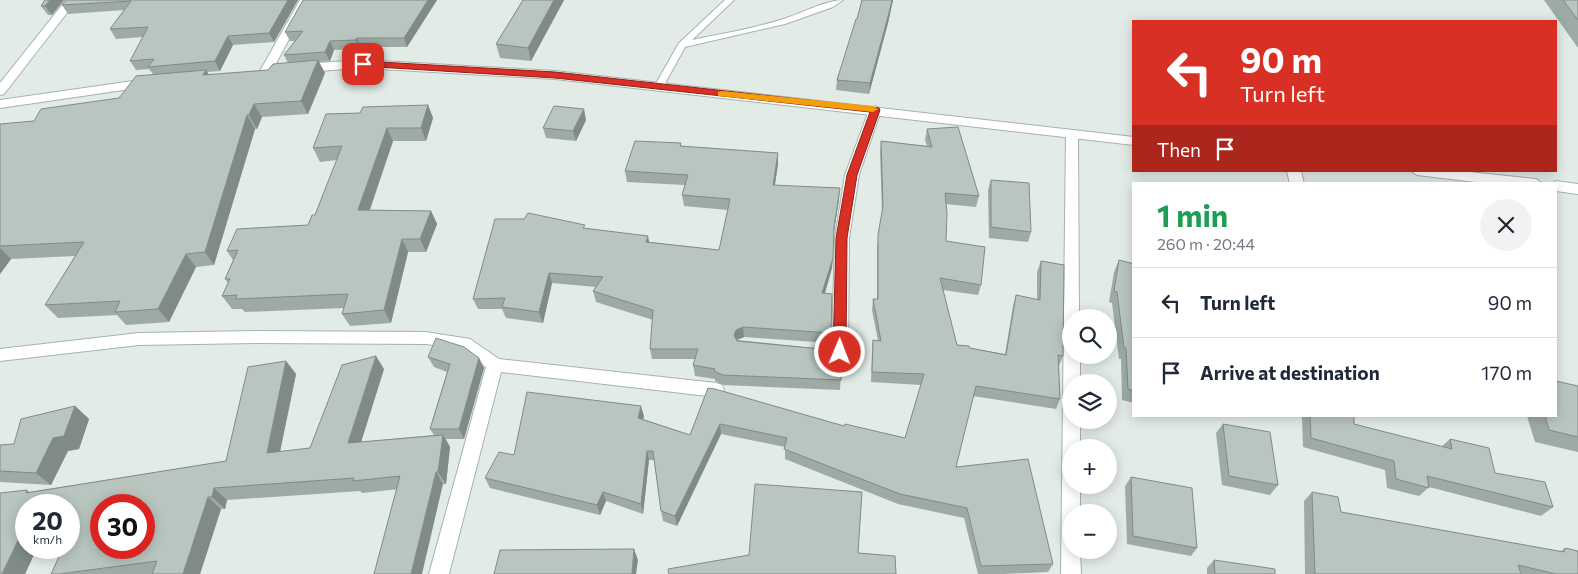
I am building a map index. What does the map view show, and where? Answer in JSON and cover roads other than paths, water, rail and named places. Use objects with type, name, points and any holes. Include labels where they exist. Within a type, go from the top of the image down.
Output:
[{"type":"street","points":[[0,91],[72,0]]},
{"type":"street","points":[[305,0],[271,71],[363,64],[555,75],[876,110],[1132,141]]},
{"type":"street","points":[[0,104],[163,81]]},
{"type":"street","points":[[811,350],[840,352],[842,238],[852,175],[876,110]]},
{"type":"street","points":[[1071,574],[1072,135]]},
{"type":"street","points":[[1426,172],[1518,182]]},
{"type":"street","points":[[1557,186],[1578,189]]},
{"type":"street","points":[[0,355],[139,339],[426,338],[464,344],[495,364],[716,390]]},
{"type":"street","points":[[439,574],[495,364]]},
{"type":"lane","points":[[659,87],[682,45],[730,0]]},
{"type":"lane","points":[[682,45],[776,24],[834,4],[838,0]]}]
